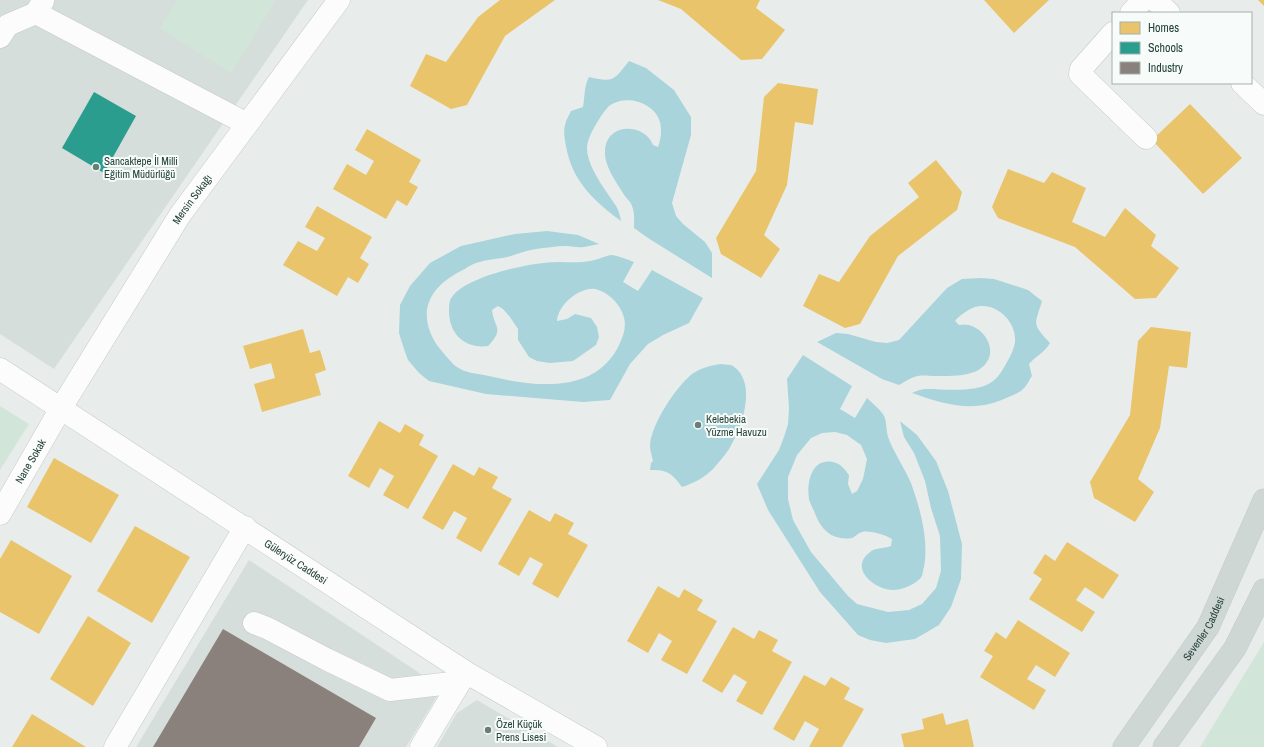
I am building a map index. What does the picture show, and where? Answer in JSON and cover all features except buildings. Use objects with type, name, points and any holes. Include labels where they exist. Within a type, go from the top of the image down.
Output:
[{"type":"main road","name":"Sevenler Caddesi","points":[[1124,747],[1208,627],[1264,500]]},
{"type":"main road","points":[[1164,747],[1236,648],[1264,590]]},
{"type":"street","name":"Mersin Sokağı","points":[[61,408],[180,215],[339,0]]},
{"type":"street","points":[[1132,12],[1142,0]]},
{"type":"street","points":[[1155,0],[1168,12]]},
{"type":"street","points":[[0,37],[8,25],[40,7],[248,124]]},
{"type":"street","points":[[1112,34],[1081,69],[1080,74],[1146,138]]},
{"type":"street","points":[[1243,84],[1264,104]]},
{"type":"street","name":"Güleryüz Caddesi","points":[[0,369],[245,528],[464,678],[596,747]]},
{"type":"street","name":"Nane Sokak","points":[[0,514],[61,408]]},
{"type":"street","points":[[115,747],[245,528]]},
{"type":"street","points":[[254,623],[390,690],[464,678]]},
{"type":"street","points":[[421,747],[464,678]]},
{"type":"shaded area","name":"Sancaktepe İl Milli Eğitim Müdürlüğü","points":[[0,0],[308,0],[54,369],[0,334]]},
{"type":"shaded area","points":[[249,560],[442,688],[406,747],[136,747]]},
{"type":"shaded area","name":"Özel Küçük Prens Lisesi","points":[[477,700],[558,747],[437,747],[457,713]]},
{"type":"green space","points":[[178,0],[276,0],[231,73],[160,28]]},
{"type":"green space","points":[[0,406],[29,424],[0,470]]},
{"type":"green space","points":[[1264,642],[1264,747],[1200,747]]},
{"type":"water","points":[[629,61],[646,68],[674,90],[691,117],[691,135],[672,203],[676,216],[683,224],[705,242],[712,253],[712,278],[634,228],[633,209],[615,180],[607,163],[605,151],[607,142],[612,135],[619,131],[626,129],[635,130],[649,138],[653,145],[658,147],[661,134],[661,125],[657,115],[652,109],[638,102],[616,102],[609,106],[603,113],[588,140],[588,157],[594,172],[617,208],[621,221],[593,198],[573,170],[564,136],[565,125],[571,111],[583,107],[585,88],[589,77],[609,80],[616,76]]},
{"type":"water","points":[[547,231],[578,235],[599,244],[582,247],[562,246],[532,250],[507,257],[486,260],[470,266],[450,277],[434,292],[427,310],[427,320],[435,342],[455,366],[472,373],[525,383],[563,383],[580,379],[596,372],[610,360],[620,343],[625,328],[622,312],[618,304],[603,292],[595,289],[589,289],[570,298],[565,303],[558,315],[557,321],[567,319],[575,314],[591,318],[597,327],[599,337],[596,345],[573,361],[550,363],[537,361],[529,357],[518,340],[518,329],[510,317],[498,306],[492,310],[497,328],[496,335],[488,346],[466,343],[460,339],[452,327],[449,311],[451,298],[460,289],[471,283],[502,271],[549,262],[586,262],[613,255],[634,262],[623,282],[638,291],[652,270],[703,298],[689,323],[648,344],[630,364],[610,400],[583,402],[486,394],[429,381],[419,373],[408,360],[399,333],[400,305],[410,286],[430,263],[461,246],[515,234]]},
{"type":"water","points":[[962,279],[994,279],[1028,290],[1042,301],[1036,324],[1050,343],[1046,349],[1029,364],[1032,376],[1026,386],[1021,391],[1004,399],[980,406],[969,406],[935,401],[912,393],[925,389],[959,390],[976,388],[990,383],[998,376],[1012,352],[1015,342],[1015,334],[1008,320],[1003,314],[990,307],[975,307],[964,313],[955,321],[959,325],[975,327],[982,332],[990,346],[990,354],[987,362],[975,372],[964,375],[918,376],[910,378],[899,385],[882,379],[817,342],[836,333],[848,334],[876,342],[887,343],[899,340],[947,288]]},
{"type":"water","points":[[803,355],[852,386],[840,409],[855,418],[867,398],[883,414],[886,421],[888,437],[911,483],[923,524],[925,557],[922,576],[920,579],[905,588],[897,590],[886,589],[872,583],[863,572],[862,566],[864,559],[874,550],[891,546],[892,539],[882,534],[873,532],[862,532],[852,538],[846,539],[830,534],[825,530],[819,521],[810,501],[808,492],[810,478],[813,471],[822,463],[828,462],[840,465],[849,475],[848,484],[852,494],[857,491],[863,479],[867,459],[861,445],[847,435],[835,432],[822,433],[811,438],[797,455],[788,477],[788,499],[793,520],[811,552],[848,596],[857,604],[888,612],[909,610],[922,604],[936,588],[941,571],[940,536],[931,508],[925,481],[914,453],[904,437],[900,421],[917,435],[936,461],[948,491],[962,544],[961,579],[951,607],[939,625],[915,639],[886,643],[870,640],[858,635],[820,592],[768,510],[757,484],[779,450],[784,437],[788,424],[789,408],[787,379]]},
{"type":"water","name":"Kelebekia Yüzme Havuzu","points":[[721,364],[733,366],[741,374],[745,383],[746,394],[743,418],[739,430],[729,449],[714,468],[700,479],[682,487],[669,473],[661,470],[650,470],[651,463],[653,461],[650,448],[651,437],[665,407],[686,380],[699,370]]},
{"type":"place","name":"Sancaktepe İl Milli Eğitim Müdürlüğü","points":[[96,167]]},
{"type":"place","name":"Kelebekia Yüzme Havuzu","points":[[698,425]]},
{"type":"place","name":"Özel Küçük Prens Lisesi","points":[[488,730]]}]
